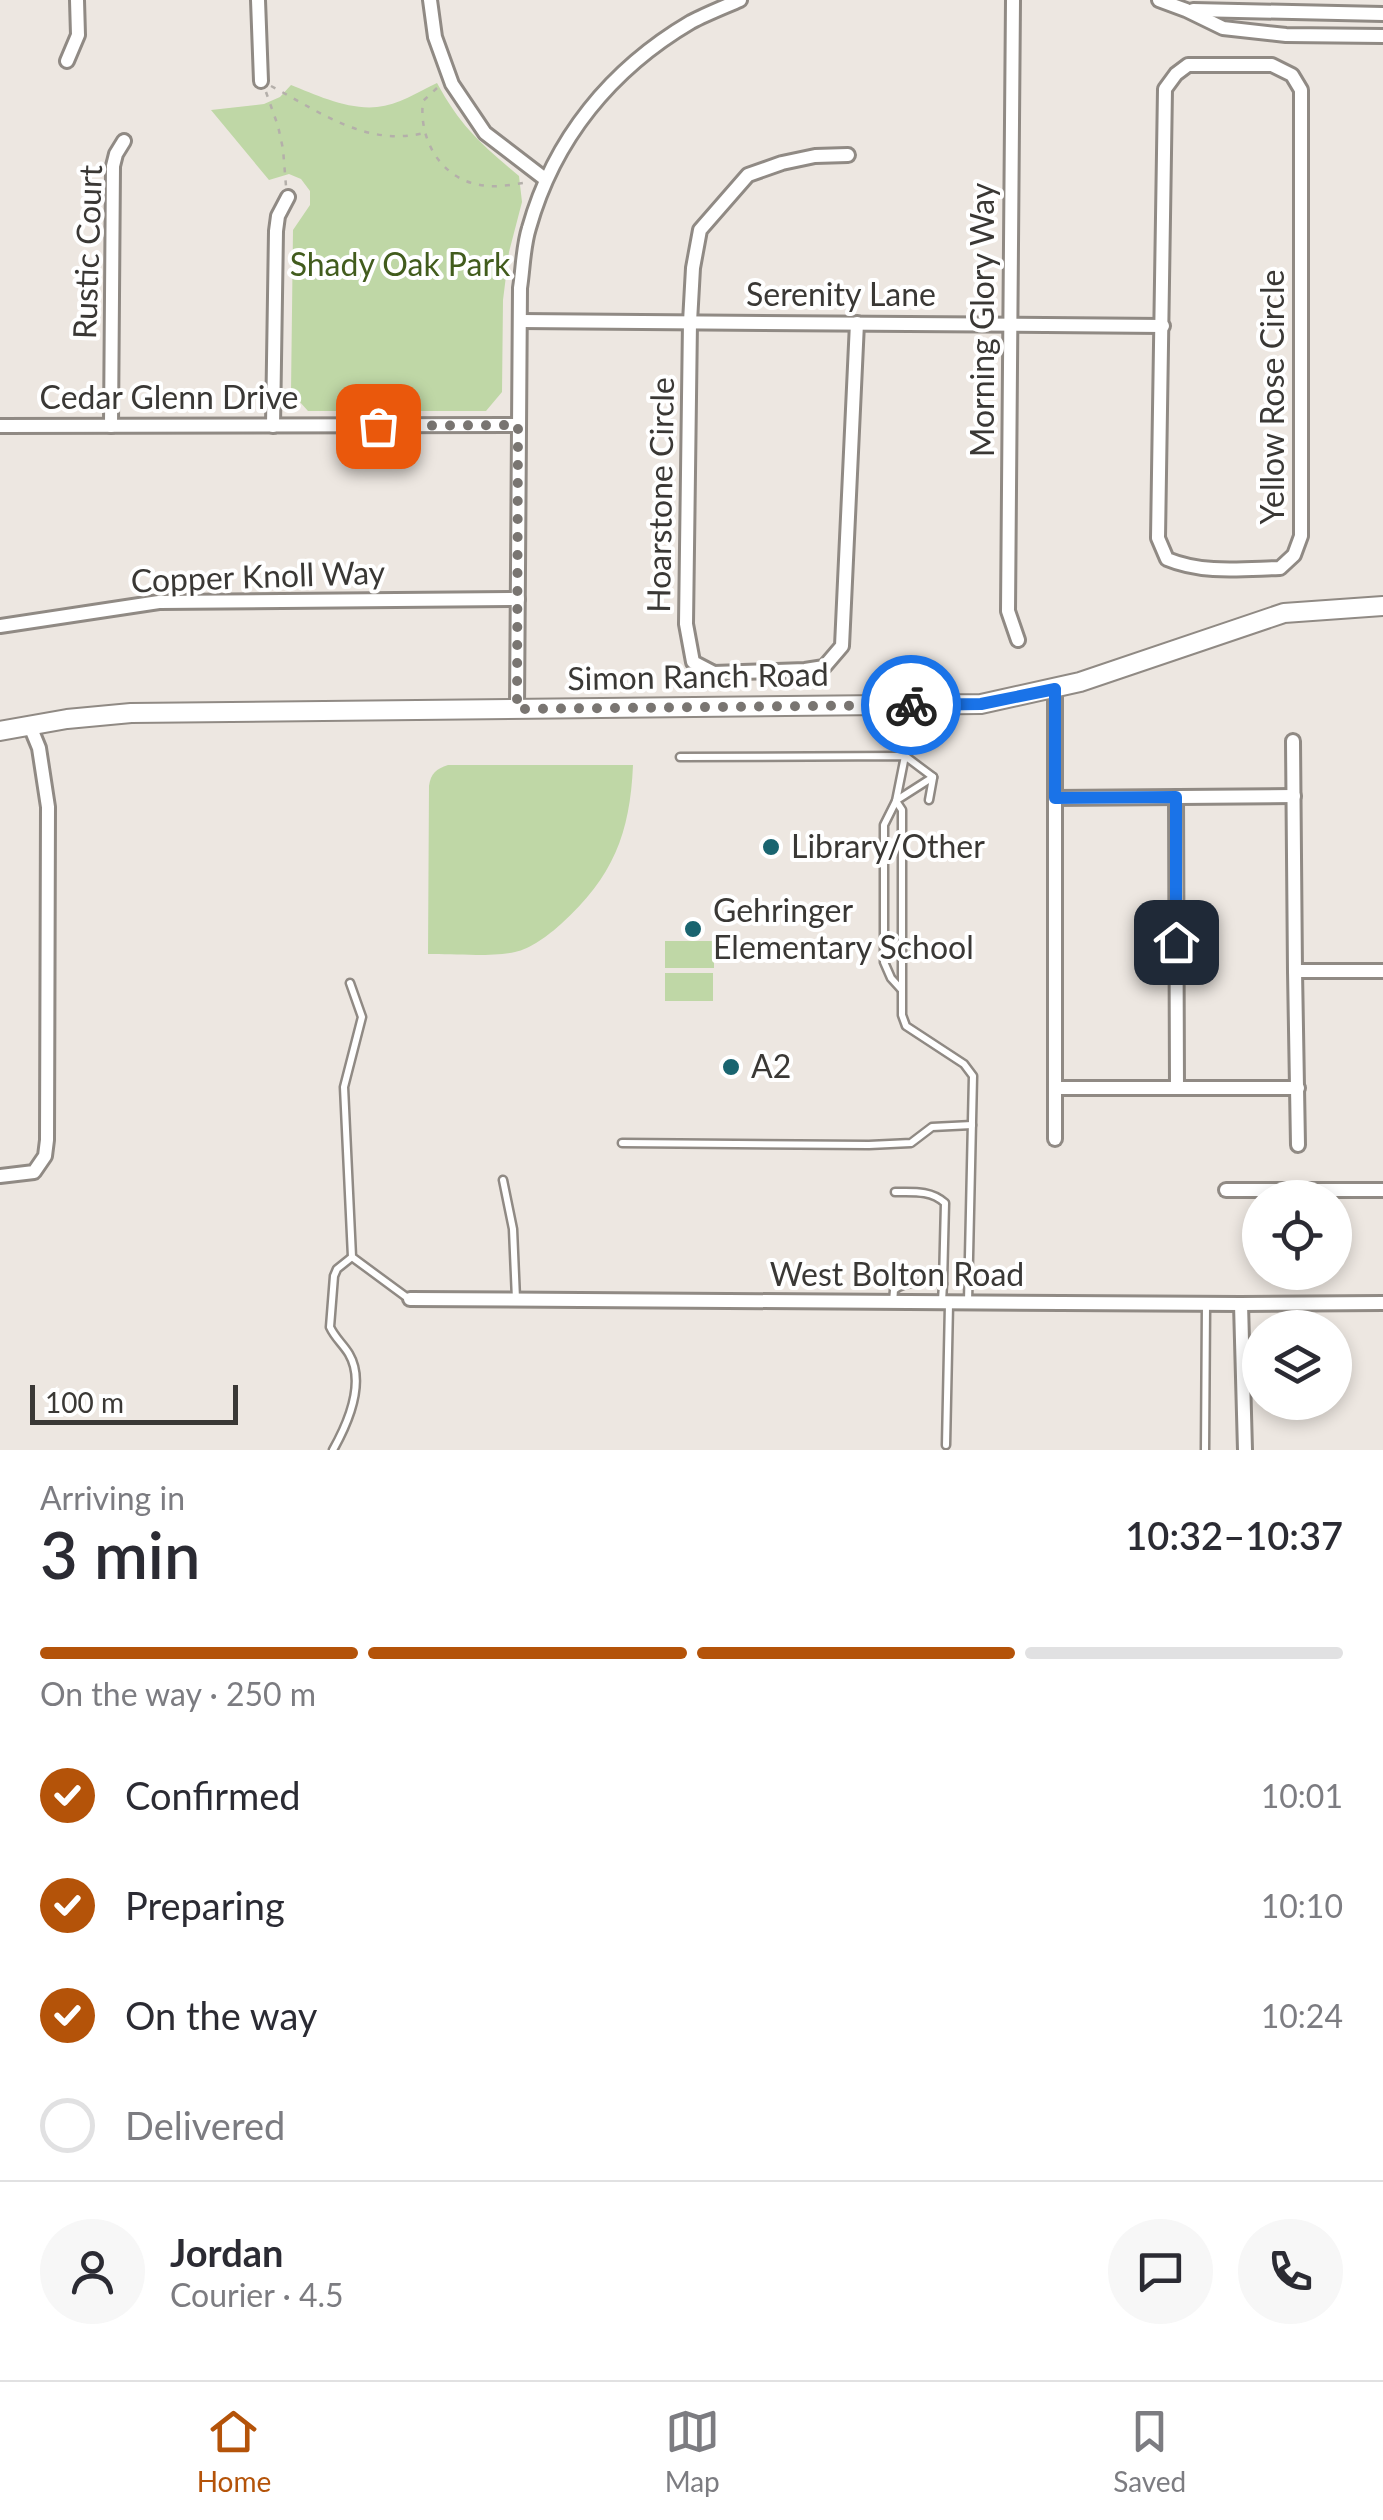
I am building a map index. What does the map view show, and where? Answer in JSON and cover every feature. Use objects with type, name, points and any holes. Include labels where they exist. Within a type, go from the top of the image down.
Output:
[{"type":"street","points":[[67,61],[78,35],[77,0]]},
{"type":"street","points":[[258,0],[260,80]]},
{"type":"street","points":[[430,0],[434,37],[450,78],[485,133],[545,180]]},
{"type":"street","points":[[517,709],[520,288],[528,232],[545,180],[585,112],[637,59],[692,22],[740,0]]},
{"type":"street","name":"Morning Glory Way","points":[[1013,0],[1008,610],[1018,640]]},
{"type":"street","points":[[1158,0],[1223,28],[1258,33],[1383,36]]},
{"type":"street","points":[[1186,10],[1383,14]]},
{"type":"street","name":"Yellow Rose Circle","points":[[1188,65],[1272,65],[1292,74],[1301,90],[1301,536],[1294,556],[1280,568],[1204,569],[1167,559],[1158,538],[1162,326],[1165,89],[1188,65]]},
{"type":"street","name":"Rustic Court","points":[[111,426],[113,166],[124,141]]},
{"type":"street","points":[[690,322],[700,230],[748,175],[815,156],[848,154]]},
{"type":"street","points":[[273,426],[276,231],[288,197]]},
{"type":"street","name":"Serenity Lane","points":[[520,321],[1162,326]]},
{"type":"street","name":"Hoarstone Circle","points":[[690,322],[686,624],[693,662],[714,673],[824,666],[842,646],[857,323]]},
{"type":"street","name":"Cedar Glenn Drive","points":[[0,426],[518,425]]},
{"type":"street","name":"Copper Knoll Way","points":[[0,626],[160,602],[518,599]]},
{"type":"street","name":"Simon Ranch Road","points":[[0,731],[132,712],[981,704],[1055,689],[1284,613],[1383,606]]},
{"type":"street","points":[[1055,689],[1055,1139]]},
{"type":"street","points":[[0,1176],[34,1172],[44,1156],[47,1140],[48,807],[40,748],[30,726]]},
{"type":"street","points":[[1293,741],[1298,1145]]},
{"type":"street","points":[[1055,798],[1294,796]]},
{"type":"street","points":[[1176,797],[1177,1087]]},
{"type":"street","points":[[1296,971],[1383,971]]},
{"type":"street","points":[[1055,1088],[1298,1088]]},
{"type":"street","points":[[1226,1190],[1383,1190]]},
{"type":"street","name":"West Bolton Road","points":[[410,1299],[1383,1303]]},
{"type":"street","points":[[1241,1304],[1245,1450]]},
{"type":"lane","points":[[902,990],[890,978],[884,962],[884,825],[896,800],[905,756],[904,705]]},
{"type":"lane","points":[[680,757],[905,756],[933,777]]},
{"type":"lane","points":[[929,800],[933,777]]},
{"type":"lane","points":[[896,800],[933,777]]},
{"type":"lane","points":[[896,800],[902,810],[902,1016],[906,1026],[970,1068],[974,1076],[968,1303]]},
{"type":"lane","points":[[350,983],[362,1016],[344,1087],[352,1257]]},
{"type":"lane","points":[[622,1143],[912,1144],[932,1127],[972,1126]]},
{"type":"lane","points":[[503,1180],[513,1229],[516,1300]]},
{"type":"lane","points":[[895,1192],[927,1193],[945,1203],[946,1444]]},
{"type":"lane","points":[[352,1257],[410,1299]]},
{"type":"lane","points":[[334,1450],[351,1417],[354,1368],[350,1355],[330,1327],[334,1276],[352,1257]]},
{"type":"lane","points":[[893,1302],[894,1290],[901,1285],[943,1284]]},
{"type":"lane","points":[[1204,1450],[1206,1304]]},
{"type":"path","points":[[450,78],[423,100],[424,133],[437,160],[470,183],[489,186],[545,180]]},
{"type":"path","points":[[260,80],[358,132],[390,137],[424,133]]},
{"type":"path","points":[[260,80],[278,126],[288,197]]},
{"type":"green space","name":"Shady Oak Park","points":[[437,83],[473,134],[519,176],[522,202],[509,252],[503,300],[502,392],[486,411],[308,411],[291,392],[293,230],[310,205],[310,191],[301,179],[289,174],[269,180],[211,110],[264,104],[280,97],[291,85],[344,104],[377,107]]},
{"type":"green space","points":[[448,765],[633,765],[623,833],[606,871],[579,907],[527,948],[495,954],[428,954],[429,786],[435,772]]},
{"type":"green space","points":[[665,941],[714,941],[714,968],[665,968]]},
{"type":"green space","points":[[665,973],[713,973],[713,1001],[665,1001]]},
{"type":"way so far","points":[[378,426],[518,425],[517,709],[911,705]]},
{"type":"place","name":"Library/Other","points":[[771,847]]},
{"type":"place","name":"Gehringer Elementary School","points":[[693,929]]},
{"type":"place","name":"A2","points":[[731,1067]]},
{"type":"route","points":[[911,705],[981,704],[1055,689],[1055,798],[1176,797],[1176,942]]}]
